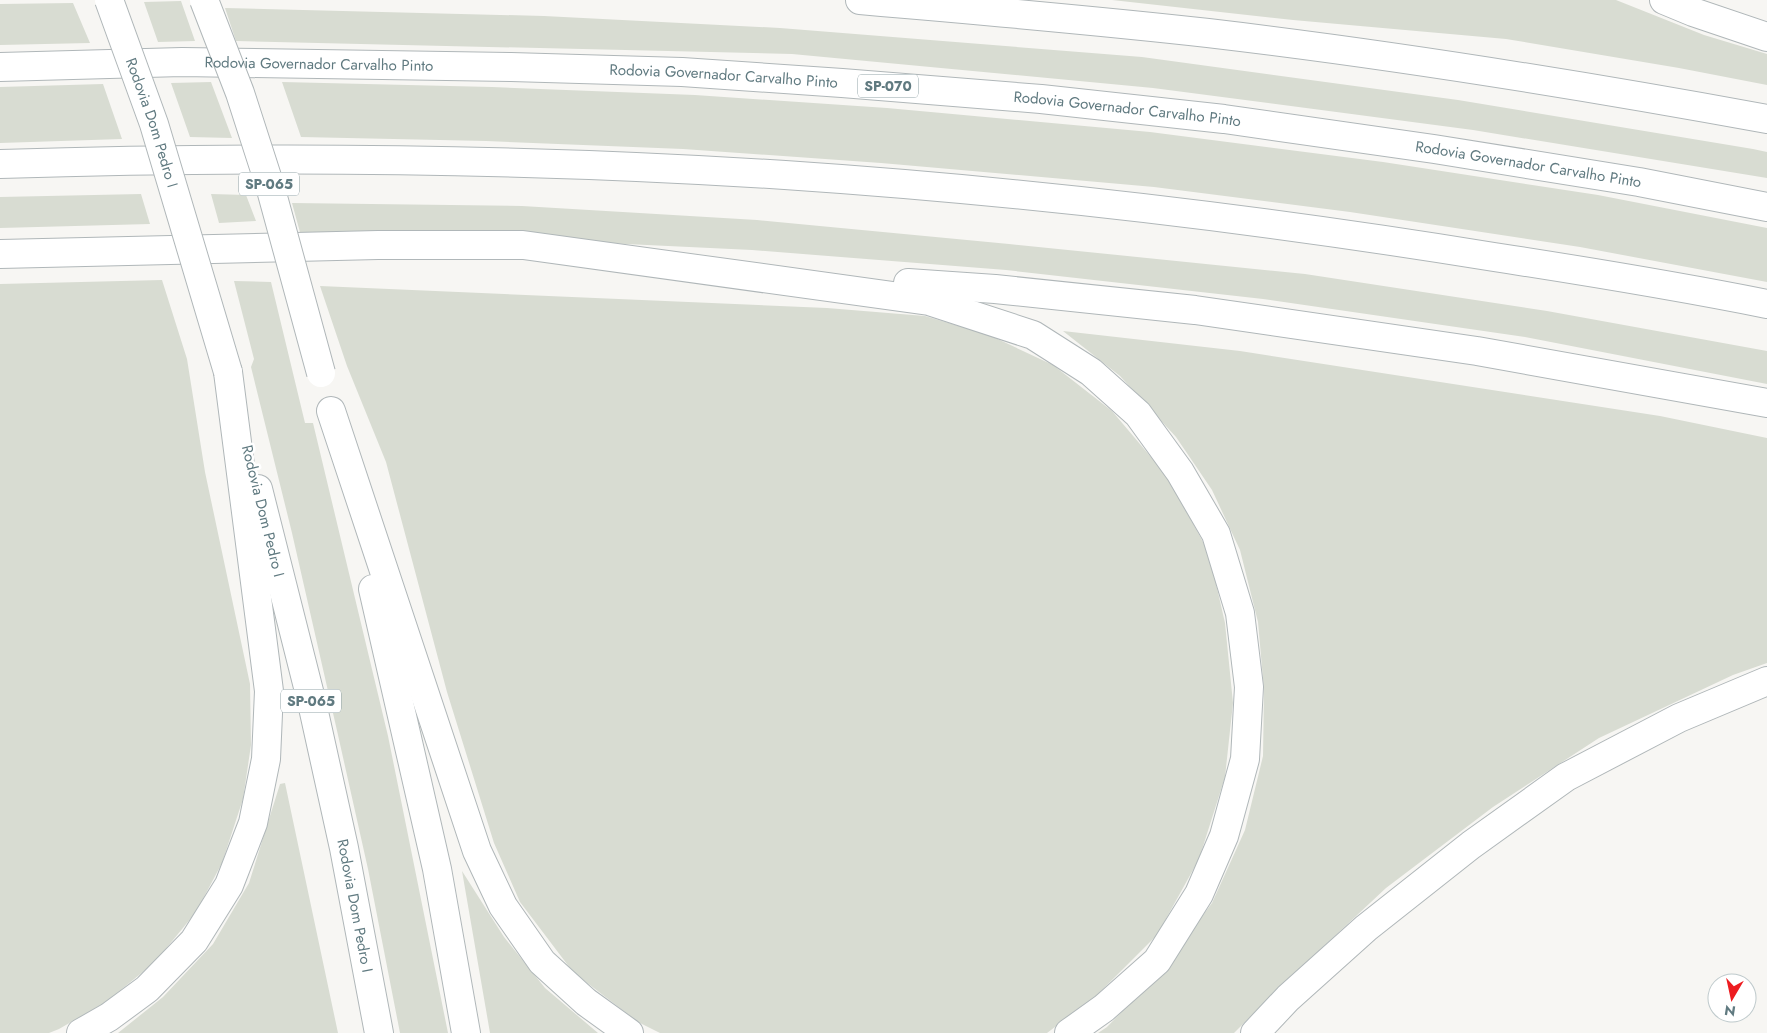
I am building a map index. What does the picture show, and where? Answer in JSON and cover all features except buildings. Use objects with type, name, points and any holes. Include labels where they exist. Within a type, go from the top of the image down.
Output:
[{"type":"highway","name":"Rodovia Dom Pedro I","points":[[109,0],[154,124],[228,372],[312,704],[344,848],[379,1033]]},
{"type":"highway","name":"SP-065","points":[[204,0],[240,93],[270,186],[331,411],[437,869],[466,1033]]},
{"type":"highway","points":[[860,0],[1026,14],[1229,36],[1559,82],[1767,119]]},
{"type":"highway","points":[[1664,0],[1767,37]]},
{"type":"highway","name":"Rodovia Governador Carvalho Pinto","points":[[0,67],[182,62],[511,67],[682,72],[842,83],[1041,99],[1224,119],[1434,149],[1639,182],[1767,207]]},
{"type":"highway","points":[[0,164],[214,159],[468,162],[609,166],[786,176],[1075,201],[1257,222],[1414,244],[1767,304]]},
{"type":"highway","points":[[0,255],[378,246],[523,245],[929,301],[1033,335],[1091,372],[1138,414],[1180,472],[1216,534],[1240,613],[1249,687],[1245,759],[1224,836],[1199,894],[1156,961],[1104,1008],[1069,1033]]},
{"type":"highway","points":[[717,271],[995,289],[1195,310],[1477,351],[1767,403]]},
{"type":"highway","points":[[81,1033],[109,1017],[148,989],[194,942],[229,885],[253,823],[266,759],[268,691],[228,372]]},
{"type":"highway","points":[[331,411],[477,851],[503,906],[542,962],[586,1002],[629,1033]]},
{"type":"highway","points":[[1255,1033],[1288,998],[1366,928],[1470,845],[1566,777],[1679,718],[1767,681]]},
{"type":"shaded area","points":[[1112,0],[1616,0],[1704,35],[1767,54],[1767,85],[1506,39],[1293,20]]},
{"type":"shaded area","points":[[181,1],[195,41],[158,42],[144,2]]},
{"type":"shaded area","points":[[73,3],[90,43],[0,45],[0,4]]},
{"type":"shaded area","points":[[225,8],[544,16],[780,28],[1142,57],[1458,100],[1753,149],[1767,152],[1767,178],[1473,130],[1153,88],[792,54],[236,41]]},
{"type":"shaded area","points":[[211,82],[232,138],[190,137],[171,83]]},
{"type":"shaded area","points":[[282,82],[492,87],[695,95],[887,108],[1150,132],[1383,162],[1598,195],[1767,228],[1767,282],[1580,247],[1350,212],[1154,187],[881,163],[683,149],[486,141],[301,137]]},
{"type":"shaded area","points":[[103,84],[122,139],[0,143],[0,87]]},
{"type":"shaded area","points":[[141,194],[150,224],[0,228],[0,197]]},
{"type":"shaded area","points":[[211,194],[246,195],[256,221],[219,223]]},
{"type":"shaded area","points":[[292,203],[522,206],[757,220],[1305,274],[1547,311],[1767,351],[1767,384],[1525,337],[1263,299],[1006,270],[752,250],[521,239],[301,236]]},
{"type":"shaded area","points":[[162,280],[187,359],[205,472],[250,684],[251,745],[243,799],[222,863],[196,912],[155,962],[106,1002],[59,1029],[49,1033],[0,1033],[0,284]]},
{"type":"shaded area","points":[[234,281],[271,282],[305,423],[313,423],[388,736],[448,1033],[400,1033],[368,869],[292,533],[251,367],[254,359]]},
{"type":"shaded area","points":[[320,286],[827,308],[925,316],[989,335],[1053,365],[1112,411],[1167,476],[1209,553],[1225,623],[1233,703],[1225,777],[1199,859],[1157,935],[1096,996],[1047,1033],[660,1033],[638,1022],[573,972],[520,902],[494,843],[447,692],[386,462],[347,366]]},
{"type":"shaded area","points":[[1063,331],[1240,351],[1660,416],[1767,438],[1767,663],[1733,675],[1599,738],[1493,807],[1386,888],[1234,1033],[1098,1033],[1107,1027],[1163,969],[1212,903],[1245,830],[1263,756],[1264,690],[1258,622],[1240,550],[1212,490],[1176,437],[1120,376]]},
{"type":"shaded area","points":[[285,783],[338,1033],[118,1033],[163,997],[213,944],[249,883],[280,784]]},
{"type":"shaded area","points":[[462,871],[504,937],[545,988],[598,1033],[490,1033]]}]
